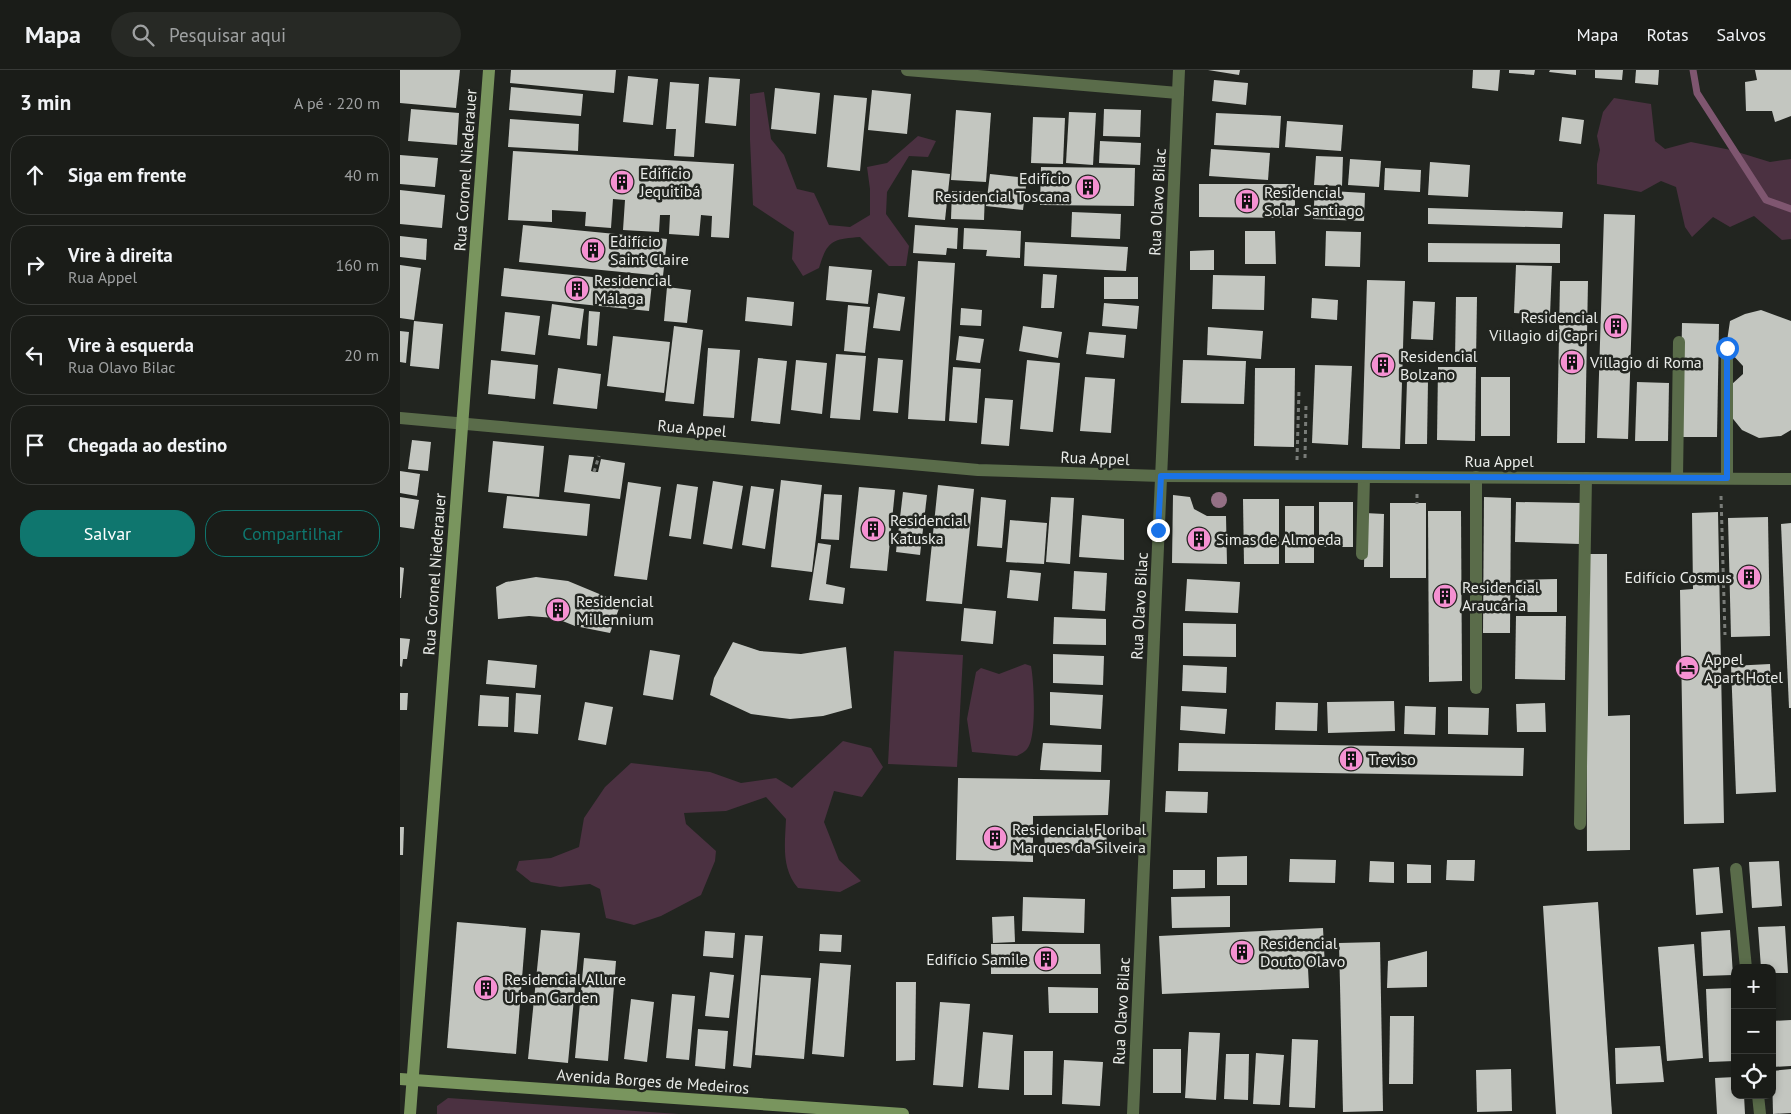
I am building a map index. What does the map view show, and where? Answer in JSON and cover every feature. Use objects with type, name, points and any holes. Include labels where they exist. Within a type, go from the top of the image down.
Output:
[{"type":"street","name":"Rua Coronel Niederauer","points":[[410,1114],[406,1080],[462,423],[489,70]]},
{"type":"street","points":[[907,70],[1178,93]]},
{"type":"street","name":"Rua Olavo Bilac","points":[[1132,1114],[1179,70]]},
{"type":"street","points":[[1677,478],[1678,342]]},
{"type":"street","points":[[1724,478],[1727,348]]},
{"type":"street","name":"Rua Appel","points":[[400,418],[978,470],[1161,476],[1791,478]]},
{"type":"street","points":[[1362,554],[1364,477]]},
{"type":"street","points":[[1476,477],[1476,688]]},
{"type":"street","points":[[1580,824],[1586,478]]},
{"type":"street","points":[[1736,869],[1746,964]]},
{"type":"street","name":"Avenida Borges de Medeiros","points":[[406,1080],[903,1114]]},
{"type":"street","points":[[1758,1099],[1760,1114]]},
{"type":"path","points":[[1299,390],[1301,477]]},
{"type":"path","points":[[1301,477],[1306,404]]},
{"type":"path","points":[[594,472],[599,456]]},
{"type":"path","points":[[1724,478],[1725,635]]},
{"type":"shaded area","points":[[764,92],[771,139],[784,155],[797,189],[814,193],[829,225],[850,227],[870,215],[870,189],[867,167],[887,163],[918,136],[936,141],[928,157],[909,156],[887,192],[886,214],[909,246],[906,266],[889,266],[860,237],[843,239],[832,243],[825,252],[819,268],[803,276],[792,259],[794,232],[753,205],[750,94]]},
{"type":"shaded area","points":[[1614,98],[1651,104],[1655,141],[1665,149],[1691,142],[1731,150],[1770,162],[1791,159],[1791,239],[1782,240],[1754,216],[1730,227],[1713,217],[1692,237],[1685,227],[1676,187],[1661,181],[1641,192],[1597,184],[1597,164],[1600,150],[1597,136],[1603,112]]},
{"type":"shaded area","points":[[894,651],[963,655],[957,767],[888,764]]},
{"type":"shaded area","points":[[1025,664],[1031,666],[1034,696],[1032,734],[1027,749],[1017,756],[972,752],[967,719],[976,672],[981,668],[999,674]]},
{"type":"shaded area","points":[[843,741],[871,748],[883,767],[862,797],[834,791],[824,822],[839,860],[861,881],[840,892],[798,888],[786,864],[786,819],[766,797],[726,811],[684,813],[686,824],[716,851],[715,861],[701,895],[661,916],[634,925],[606,918],[600,889],[590,884],[560,887],[531,882],[516,870],[519,861],[551,858],[579,847],[584,818],[605,787],[631,763],[710,772],[741,783],[776,778],[792,788]]},
{"type":"shaded area","points":[[448,1098],[679,1114],[437,1114],[437,1106]]},
{"type":"building","points":[[400,70],[460,70],[456,108],[400,103]]},
{"type":"building","points":[[511,70],[616,70],[614,93],[510,83]]},
{"type":"building","points":[[1208,70],[1240,70],[1239,75]]},
{"type":"building","points":[[1473,70],[1500,70],[1498,91],[1472,88]]},
{"type":"building","points":[[1509,70],[1535,70],[1534,75],[1509,73]]},
{"type":"building","points":[[1550,70],[1576,70],[1576,75],[1549,72]]},
{"type":"building","points":[[1595,70],[1623,70],[1622,80],[1595,78]]},
{"type":"building","points":[[1636,70],[1659,70],[1658,85],[1635,83]]},
{"type":"building","points":[[1755,70],[1791,70],[1791,116],[1775,122],[1772,111],[1746,111],[1745,82],[1757,80]]},
{"type":"building","points":[[628,76],[658,79],[653,125],[623,122]]},
{"type":"building","points":[[709,77],[740,79],[736,126],[705,123]]},
{"type":"building","points":[[1214,80],[1248,83],[1246,105],[1212,101]]},
{"type":"building","points":[[670,82],[699,84],[694,157],[674,156],[676,129],[666,129]]},
{"type":"building","points":[[511,87],[583,94],[581,116],[509,110]]},
{"type":"building","points":[[775,88],[820,93],[816,134],[771,129]]},
{"type":"building","points":[[872,90],[911,94],[907,134],[868,130]]},
{"type":"building","points":[[834,95],[867,98],[860,171],[827,167]]},
{"type":"building","points":[[411,109],[459,113],[457,145],[408,141]]},
{"type":"building","points":[[1104,109],[1141,110],[1140,137],[1103,136]]},
{"type":"building","points":[[956,110],[991,113],[986,182],[951,180]]},
{"type":"building","points":[[1069,112],[1096,113],[1093,165],[1066,163]]},
{"type":"building","points":[[1216,113],[1281,116],[1279,148],[1214,145]]},
{"type":"building","points":[[1033,117],[1065,118],[1063,164],[1031,163]]},
{"type":"building","points":[[1562,117],[1584,120],[1581,144],[1559,141]]},
{"type":"building","points":[[510,119],[579,124],[578,151],[508,147]]},
{"type":"building","points":[[1287,121],[1343,125],[1341,151],[1285,147]]},
{"type":"building","points":[[1100,141],[1141,143],[1140,165],[1099,163]]},
{"type":"building","points":[[1211,149],[1270,153],[1268,180],[1209,176]]},
{"type":"building","name":"Edifício Jequitibá","points":[[513,151],[734,164],[729,238],[711,237],[712,216],[701,215],[699,236],[669,234],[670,215],[660,215],[659,232],[623,230],[625,200],[613,199],[611,228],[585,226],[586,212],[552,210],[552,222],[508,220]]},
{"type":"building","points":[[400,155],[438,158],[435,187],[400,184]]},
{"type":"building","points":[[1316,156],[1343,157],[1342,186],[1314,185]]},
{"type":"building","points":[[1350,159],[1381,161],[1379,187],[1348,185]]},
{"type":"building","points":[[1430,162],[1470,165],[1468,197],[1428,195]]},
{"type":"building","name":"Edifício Residencial Toscana","points":[[1041,167],[1135,168],[1134,206],[1040,205]]},
{"type":"building","points":[[1385,168],[1421,170],[1420,192],[1384,190]]},
{"type":"building","points":[[912,170],[950,174],[945,220],[908,217]]},
{"type":"building","points":[[990,174],[1027,178],[1023,210],[986,206]]},
{"type":"building","name":"Residencial Solar Santiago","points":[[1199,184],[1295,184],[1295,218],[1199,217]]},
{"type":"building","points":[[400,190],[445,195],[442,228],[400,224]]},
{"type":"building","points":[[1315,190],[1365,193],[1364,221],[1313,219]]},
{"type":"building","points":[[952,191],[985,192],[984,220],[951,219]]},
{"type":"building","points":[[1428,208],[1563,212],[1562,228],[1428,224]]},
{"type":"building","points":[[1072,212],[1121,214],[1120,239],[1071,237]]},
{"type":"building","name":"Residencial Villagio di Capri","points":[[1604,214],[1635,215],[1628,439],[1597,438]]},
{"type":"building","name":"Edifício Saint Claire","points":[[523,225],[667,239],[663,276],[519,262]]},
{"type":"building","points":[[915,225],[958,228],[957,249],[947,248],[946,255],[913,253]]},
{"type":"building","points":[[964,228],[1021,231],[1020,258],[986,256],[987,250],[963,249]]},
{"type":"building","points":[[1245,231],[1275,231],[1276,264],[1245,264]]},
{"type":"building","points":[[1326,231],[1361,232],[1360,267],[1325,266]]},
{"type":"building","points":[[400,236],[427,239],[426,260],[400,257]]},
{"type":"building","points":[[1025,242],[1128,247],[1126,271],[1024,266]]},
{"type":"building","points":[[1428,243],[1560,244],[1560,263],[1428,262]]},
{"type":"building","points":[[1214,250],[1214,270],[1190,270],[1190,251]]},
{"type":"building","points":[[918,261],[955,263],[945,421],[908,419]]},
{"type":"building","points":[[400,265],[421,268],[414,320],[400,318]]},
{"type":"building","points":[[1516,265],[1552,266],[1550,315],[1514,313]]},
{"type":"building","points":[[829,266],[872,270],[868,304],[826,300]]},
{"type":"building","name":"Residencial Málaga","points":[[504,268],[652,283],[649,311],[501,296]]},
{"type":"building","points":[[1043,274],[1057,275],[1054,308],[1041,308]]},
{"type":"building","points":[[1213,275],[1265,276],[1264,310],[1212,309]]},
{"type":"building","points":[[1104,277],[1138,277],[1138,299],[1104,299]]},
{"type":"building","name":"Residencial Bolzano","points":[[1367,280],[1405,281],[1400,449],[1362,448]]},
{"type":"building","name":"Villagio di Roma","points":[[1560,281],[1588,281],[1585,443],[1557,443]]},
{"type":"building","points":[[667,287],[691,290],[687,323],[664,321]]},
{"type":"building","points":[[878,293],[905,297],[900,331],[873,328]]},
{"type":"building","points":[[747,297],[794,302],[792,326],[745,321]]},
{"type":"building","points":[[1456,297],[1477,297],[1476,360],[1455,360]]},
{"type":"building","points":[[1312,298],[1338,300],[1337,320],[1311,318]]},
{"type":"building","points":[[1413,301],[1435,302],[1433,340],[1411,339]]},
{"type":"building","points":[[1104,303],[1139,306],[1137,329],[1102,326]]},
{"type":"building","points":[[552,304],[584,309],[580,339],[548,335]]},
{"type":"building","points":[[848,305],[870,307],[865,353],[844,351]]},
{"type":"building","points":[[961,308],[982,310],[981,326],[960,325]]},
{"type":"building","points":[[1761,310],[1791,321],[1791,430],[1781,436],[1759,438],[1742,430],[1730,415],[1731,385],[1743,374],[1743,366],[1731,353],[1727,341],[1730,321],[1745,314]]},
{"type":"building","points":[[589,311],[600,312],[597,346],[587,345]]},
{"type":"building","points":[[505,312],[540,316],[535,355],[501,351]]},
{"type":"building","points":[[414,321],[443,324],[439,369],[410,366]]},
{"type":"building","points":[[1682,323],[1719,324],[1717,437],[1680,437]]},
{"type":"building","points":[[674,326],[703,330],[694,404],[665,401]]},
{"type":"building","points":[[1023,326],[1062,332],[1058,358],[1019,351]]},
{"type":"building","points":[[1208,327],[1263,331],[1261,359],[1207,355]]},
{"type":"building","points":[[400,331],[409,332],[406,363],[400,362]]},
{"type":"building","points":[[1089,332],[1126,335],[1124,358],[1086,354]]},
{"type":"building","points":[[613,336],[670,342],[664,393],[607,386]]},
{"type":"building","points":[[959,336],[984,339],[980,363],[956,360]]},
{"type":"building","points":[[708,348],[740,350],[734,418],[703,416]]},
{"type":"building","points":[[836,354],[866,356],[860,420],[830,418]]},
{"type":"building","points":[[758,358],[787,361],[780,424],[751,421]]},
{"type":"building","points":[[878,358],[903,360],[898,413],[873,411]]},
{"type":"building","points":[[491,360],[538,365],[535,399],[488,394]]},
{"type":"building","points":[[796,360],[827,363],[822,414],[791,410]]},
{"type":"building","points":[[1027,360],[1060,363],[1053,432],[1020,429]]},
{"type":"building","points":[[1183,360],[1246,361],[1244,404],[1181,403]]},
{"type":"building","points":[[1315,365],[1352,366],[1348,445],[1312,443]]},
{"type":"building","points":[[953,367],[981,369],[977,423],[949,421]]},
{"type":"building","points":[[1438,367],[1476,367],[1475,441],[1437,440]]},
{"type":"building","points":[[558,368],[601,374],[597,409],[553,404]]},
{"type":"building","points":[[1255,368],[1295,368],[1294,447],[1254,446]]},
{"type":"building","points":[[1085,377],[1115,379],[1111,433],[1080,431]]},
{"type":"building","points":[[1481,377],[1510,377],[1510,436],[1481,436]]},
{"type":"building","points":[[1407,381],[1428,381],[1427,444],[1405,444]]},
{"type":"building","points":[[1637,382],[1669,383],[1668,441],[1635,441]]},
{"type":"building","points":[[985,398],[1013,400],[1009,446],[981,444]]},
{"type":"building","points":[[412,440],[431,442],[428,471],[408,469]]},
{"type":"building","points":[[493,441],[544,446],[539,497],[488,492]]},
{"type":"building","points":[[569,455],[594,457],[591,471],[594,472],[598,472],[601,459],[625,463],[620,499],[564,492]]},
{"type":"building","points":[[400,471],[420,474],[417,496],[400,493]]},
{"type":"building","points":[[781,480],[822,485],[812,572],[771,567]]},
{"type":"building","points":[[713,481],[743,486],[732,549],[703,544]]},
{"type":"building","points":[[628,482],[661,487],[647,580],[614,576]]},
{"type":"building","points":[[677,484],[698,487],[691,539],[669,536]]},
{"type":"building","points":[[938,485],[974,489],[962,604],[926,601]]},
{"type":"building","points":[[751,486],[774,489],[765,549],[742,545]]},
{"type":"building","name":"Residencial Katuska","points":[[859,487],[895,490],[887,571],[850,568]]},
{"type":"building","points":[[903,492],[927,495],[920,555],[896,552]]},
{"type":"building","points":[[824,494],[842,495],[839,540],[821,539]]},
{"type":"building","name":"Simas de Almoeda","points":[[1173,495],[1190,497],[1194,509],[1207,516],[1226,516],[1227,564],[1172,563]]},
{"type":"building","points":[[507,496],[590,504],[587,536],[503,528]]},
{"type":"building","points":[[400,497],[419,500],[414,529],[400,527]]},
{"type":"building","points":[[981,497],[1006,500],[1002,548],[977,546]]},
{"type":"building","points":[[1051,497],[1074,498],[1070,564],[1046,562]]},
{"type":"building","points":[[1484,497],[1511,498],[1510,633],[1483,633]]},
{"type":"building","points":[[1243,499],[1279,499],[1279,564],[1244,564]]},
{"type":"building","points":[[1319,502],[1353,502],[1353,547],[1319,547]]},
{"type":"building","points":[[1516,502],[1581,503],[1580,544],[1515,542]]},
{"type":"building","points":[[1390,503],[1426,503],[1426,578],[1390,578]]},
{"type":"building","points":[[1285,506],[1314,506],[1314,563],[1285,563]]},
{"type":"building","name":"Residencial Araucária","points":[[1428,511],[1461,511],[1462,681],[1429,682]]},
{"type":"building","points":[[1718,512],[1724,823],[1684,824],[1680,590],[1693,589],[1692,513]]},
{"type":"building","points":[[1365,513],[1384,514],[1383,567],[1364,567]]},
{"type":"building","points":[[1082,515],[1124,519],[1124,560],[1079,557]]},
{"type":"building","name":"Edifício Cosmus","points":[[1768,517],[1770,636],[1731,637],[1728,518]]},
{"type":"building","points":[[1010,520],[1047,523],[1044,564],[1006,562]]},
{"type":"building","points":[[1791,523],[1791,708],[1789,708],[1781,524]]},
{"type":"building","points":[[818,543],[831,545],[826,584],[845,588],[843,604],[809,600]]},
{"type":"building","points":[[1586,554],[1607,554],[1608,716],[1630,715],[1630,850],[1587,851]]},
{"type":"building","points":[[400,567],[404,568],[401,598],[400,598]]},
{"type":"building","points":[[1010,570],[1041,573],[1038,601],[1007,598]]},
{"type":"building","points":[[1074,571],[1107,573],[1105,611],[1072,609]]},
{"type":"building","name":"Residencial Millennium","points":[[536,577],[568,581],[621,603],[610,633],[575,626],[555,618],[529,616],[498,619],[496,587],[506,582]]},
{"type":"building","points":[[1187,579],[1240,582],[1238,613],[1185,611]]},
{"type":"building","points":[[1557,579],[1557,612],[1515,612],[1516,580]]},
{"type":"building","points":[[964,608],[996,611],[993,644],[961,641]]},
{"type":"building","points":[[1516,616],[1566,616],[1565,680],[1515,679]]},
{"type":"building","points":[[1054,617],[1106,619],[1106,645],[1053,644]]},
{"type":"building","points":[[1183,623],[1236,624],[1236,657],[1183,656]]},
{"type":"building","points":[[400,638],[410,639],[407,659],[403,659],[402,667],[400,666]]},
{"type":"building","points":[[733,642],[760,651],[801,654],[846,647],[852,708],[823,716],[790,719],[751,714],[710,695],[714,678]]},
{"type":"building","points":[[650,650],[680,655],[673,700],[643,695]]},
{"type":"building","points":[[1053,654],[1104,656],[1103,685],[1053,683]]},
{"type":"building","points":[[488,660],[537,665],[535,688],[486,684]]},
{"type":"building","points":[[1770,664],[1776,792],[1736,794],[1731,666]]},
{"type":"building","points":[[1183,665],[1227,667],[1226,693],[1182,691]]},
{"type":"building","points":[[1050,692],[1103,695],[1101,729],[1050,725]]},
{"type":"building","points":[[400,693],[408,693],[407,710],[400,710]]},
{"type":"building","points":[[516,693],[541,695],[538,734],[514,732]]},
{"type":"building","points":[[480,695],[509,697],[508,727],[478,726]]},
{"type":"building","points":[[1394,701],[1395,731],[1328,733],[1327,702]]},
{"type":"building","points":[[585,702],[613,707],[606,745],[578,740]]},
{"type":"building","points":[[1276,702],[1318,703],[1317,731],[1275,730]]},
{"type":"building","points":[[1545,703],[1546,732],[1517,732],[1516,704]]},
{"type":"building","points":[[1181,706],[1227,709],[1225,734],[1180,730]]},
{"type":"building","points":[[1405,706],[1436,707],[1435,735],[1404,734]]},
{"type":"building","points":[[1448,707],[1489,708],[1488,735],[1448,734]]},
{"type":"building","points":[[1043,743],[1102,745],[1101,772],[1040,770]]},
{"type":"building","name":"Treviso","points":[[1179,743],[1524,748],[1523,776],[1178,771]]},
{"type":"building","name":"Residencial Floribal Marques da Silveira","points":[[958,778],[1110,780],[1108,815],[1033,816],[1033,862],[956,860]]},
{"type":"building","points":[[1166,791],[1208,792],[1207,813],[1165,812]]},
{"type":"building","points":[[400,827],[404,827],[403,855],[400,855]]},
{"type":"building","points":[[1106,827],[1107,849],[1045,852],[1044,830]]},
{"type":"building","points":[[1247,856],[1247,885],[1217,885],[1217,857]]},
{"type":"building","points":[[1290,859],[1336,860],[1335,883],[1289,882]]},
{"type":"building","points":[[1447,860],[1475,860],[1474,881],[1446,880]]},
{"type":"building","points":[[1370,861],[1394,862],[1394,883],[1369,882]]},
{"type":"building","points":[[1779,861],[1782,906],[1752,908],[1749,862]]},
{"type":"building","points":[[1407,864],[1431,865],[1431,883],[1407,883]]},
{"type":"building","points":[[1719,867],[1723,913],[1696,915],[1693,869]]},
{"type":"building","points":[[1173,870],[1205,870],[1205,888],[1173,889]]},
{"type":"building","points":[[1230,896],[1230,927],[1172,928],[1171,897]]},
{"type":"building","points":[[1023,897],[1085,899],[1084,933],[1022,931]]},
{"type":"building","points":[[1598,902],[1612,1114],[1556,1114],[1543,906]]},
{"type":"building","points":[[1014,916],[1015,942],[993,943],[992,917]]},
{"type":"building","name":"Residencial Allure Urban Garden","points":[[457,922],[526,928],[516,1054],[447,1048]]},
{"type":"building","points":[[1785,926],[1788,973],[1776,973],[1776,964],[1761,964],[1758,927]]},
{"type":"building","name":"Residencial Douto Olavo","points":[[1323,928],[1325,968],[1308,968],[1309,988],[1162,994],[1159,936]]},
{"type":"building","points":[[541,930],[580,933],[568,1063],[528,1059]]},
{"type":"building","points":[[1730,930],[1732,964],[1731,975],[1703,976],[1701,932]]},
{"type":"building","points":[[705,931],[735,933],[733,958],[703,956]]},
{"type":"building","points":[[820,934],[842,935],[841,952],[819,951]]},
{"type":"building","points":[[745,935],[763,936],[751,1068],[733,1066]]},
{"type":"building","points":[[1380,942],[1383,1111],[1343,1112],[1339,943]]},
{"type":"building","name":"Edifício Samile","points":[[991,944],[1100,944],[1101,974],[991,974]]},
{"type":"building","points":[[1694,944],[1703,1058],[1667,1061],[1658,947]]},
{"type":"building","points":[[1427,951],[1427,987],[1387,988],[1388,961]]},
{"type":"building","points":[[584,958],[616,961],[608,1061],[575,1058]]},
{"type":"building","points":[[820,963],[851,965],[844,1057],[812,1054]]},
{"type":"building","points":[[710,972],[734,975],[729,1018],[705,1016]]},
{"type":"building","points":[[761,975],[811,978],[804,1059],[755,1055]]},
{"type":"building","points":[[896,982],[916,982],[915,1060],[896,1061]]},
{"type":"building","points":[[1048,987],[1098,988],[1098,1013],[1049,1013]]},
{"type":"building","points":[[1731,988],[1731,1061],[1709,1062],[1706,989]]},
{"type":"building","points":[[672,994],[695,996],[689,1060],[666,1058]]},
{"type":"building","points":[[631,999],[654,1002],[647,1062],[624,1059]]},
{"type":"building","points":[[940,1002],[970,1004],[963,1087],[933,1085]]},
{"type":"building","points":[[1390,1016],[1414,1016],[1413,1084],[1389,1084]]},
{"type":"building","points":[[1791,1020],[1791,1066],[1776,1067],[1776,1021]]},
{"type":"building","points":[[698,1029],[728,1031],[725,1069],[695,1066]]},
{"type":"building","points":[[983,1032],[1013,1035],[1009,1090],[978,1088]]},
{"type":"building","points":[[1189,1032],[1220,1033],[1216,1100],[1185,1098]]},
{"type":"building","points":[[1292,1039],[1318,1040],[1315,1108],[1289,1107]]},
{"type":"building","points":[[1660,1046],[1664,1082],[1616,1084],[1615,1048]]},
{"type":"building","points":[[1153,1049],[1181,1049],[1181,1093],[1153,1093]]},
{"type":"building","points":[[1024,1051],[1053,1051],[1052,1095],[1024,1095]]},
{"type":"building","points":[[1256,1053],[1284,1055],[1280,1105],[1253,1104]]},
{"type":"building","points":[[1226,1054],[1249,1054],[1248,1100],[1224,1099]]},
{"type":"building","points":[[1064,1060],[1103,1062],[1100,1106],[1062,1104]]},
{"type":"building","points":[[1511,1069],[1512,1111],[1477,1112],[1476,1070]]},
{"type":"building","points":[[1791,1069],[1791,1113],[1773,1114],[1773,1099],[1776,1099],[1776,1071]]},
{"type":"building","points":[[1731,1077],[1731,1099],[1744,1099],[1745,1114],[1717,1114],[1715,1078]]},
{"type":"waterway","points":[[1693,70],[1697,93],[1766,200],[1791,209]]},
{"type":"place","name":"Edifício Jequitibá","points":[[622,182]]},
{"type":"place","name":"Edifício Residencial Toscana","points":[[1088,187]]},
{"type":"place","name":"Residencial Solar Santiago","points":[[1247,201]]},
{"type":"place","name":"Edifício Saint Claire","points":[[593,250]]},
{"type":"place","name":"Residencial Málaga","points":[[577,289]]},
{"type":"place","name":"Residencial Villagio di Capri","points":[[1616,326]]},
{"type":"place","name":"Villagio di Roma","points":[[1572,362]]},
{"type":"place","name":"Residencial Bolzano","points":[[1383,365]]},
{"type":"place","name":"Residencial Katuska","points":[[873,529]]},
{"type":"place","name":"Simas de Almoeda","points":[[1199,539]]},
{"type":"place","name":"Edifício Cosmus","points":[[1749,577]]},
{"type":"place","name":"Residencial Araucária","points":[[1445,596]]},
{"type":"place","name":"Residencial Millennium","points":[[558,610]]},
{"type":"place","name":"Appel Apart Hotel","points":[[1687,668]]},
{"type":"place","name":"Treviso","points":[[1351,759]]},
{"type":"place","name":"Residencial Floribal Marques da Silveira","points":[[995,838]]},
{"type":"place","name":"Residencial Douto Olavo","points":[[1242,952]]},
{"type":"place","name":"Edifício Samile","points":[[1046,959]]},
{"type":"place","name":"Residencial Allure Urban Garden","points":[[486,988]]},
{"type":"route","points":[[1158,530],[1161,476],[1727,478],[1727,348]]}]
